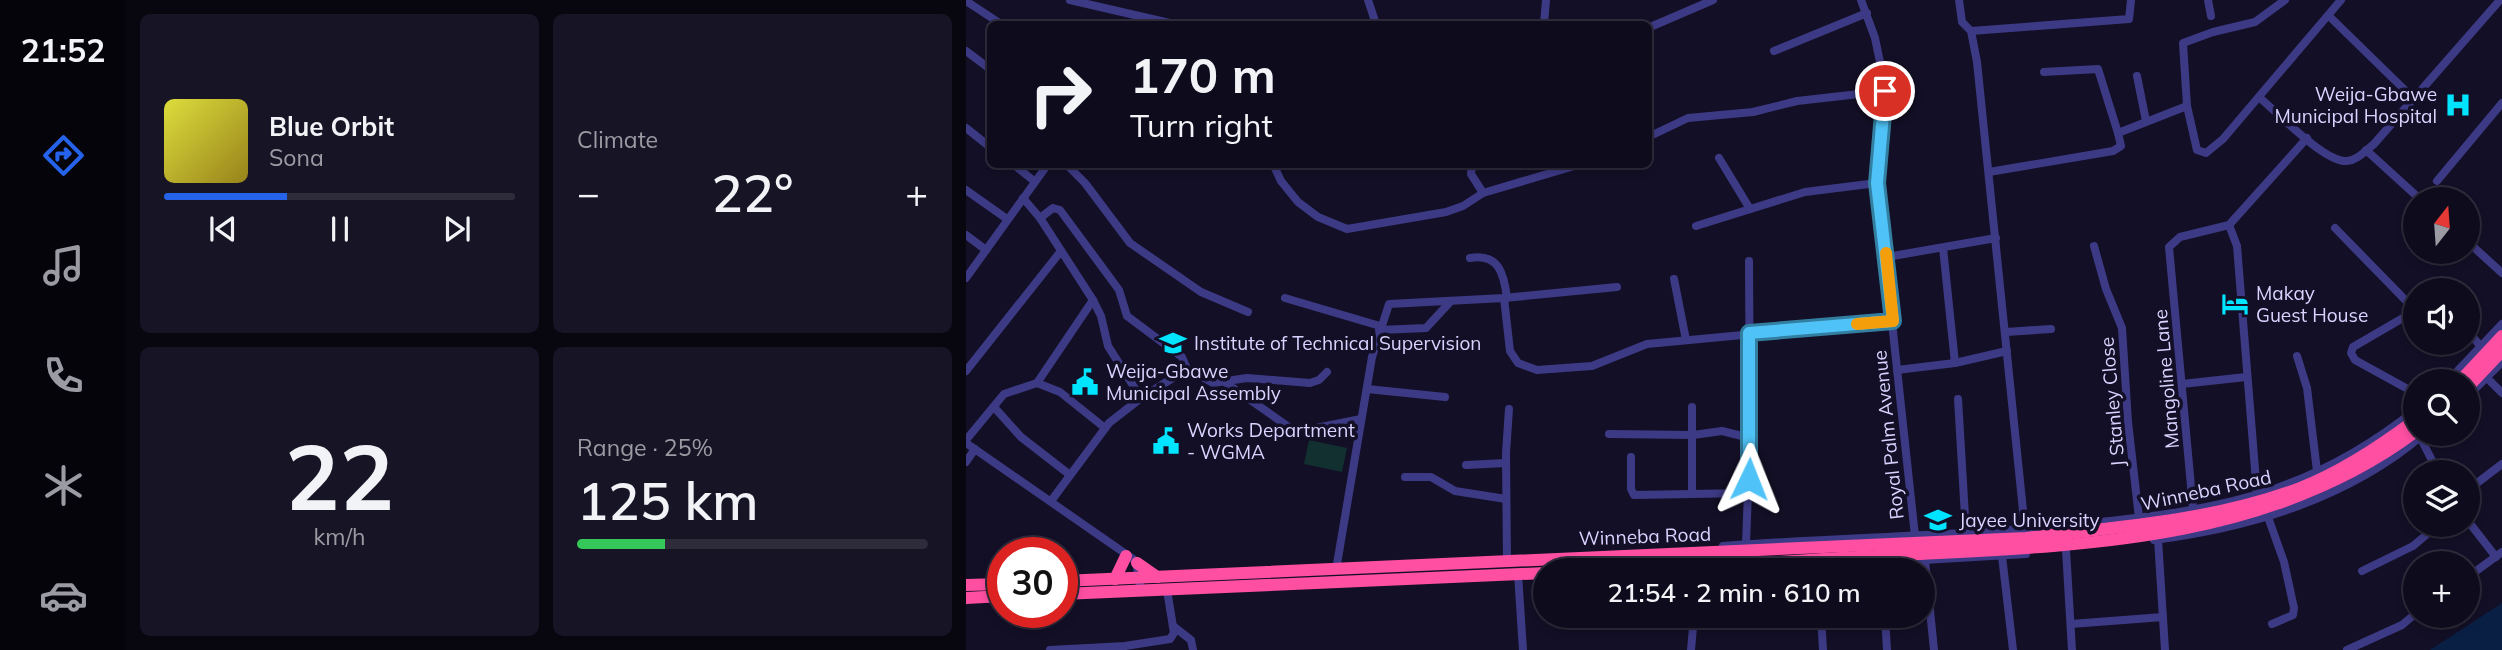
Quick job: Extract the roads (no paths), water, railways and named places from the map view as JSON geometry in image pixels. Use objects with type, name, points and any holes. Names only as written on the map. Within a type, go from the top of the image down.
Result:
[{"type":"highway","points":[[2471,369],[2502,336]]},
{"type":"highway","points":[[2480,374],[2502,351]]},
{"type":"highway","name":"Winneba Road","points":[[1078,592],[1135,585],[1161,578],[2104,534],[2252,503],[2301,487],[2338,471],[2403,428]]},
{"type":"highway","name":"Winneba Road","points":[[1809,558],[2215,524],[2263,510],[2320,488],[2403,444]]},
{"type":"highway","points":[[1115,579],[1129,557],[1147,572],[1161,578]]},
{"type":"highway","points":[[1437,564],[1437,572],[1442,577]]},
{"type":"highway","name":"Winneba Road","points":[[1078,580],[1115,579],[1167,590],[1533,573]]},
{"type":"highway","points":[[966,585],[987,584]]},
{"type":"highway","points":[[966,598],[987,597]]},
{"type":"street","points":[[1070,0],[1096,3],[1163,21]]},
{"type":"street","points":[[1368,0],[1375,21]]},
{"type":"street","points":[[1544,21],[1546,0]]},
{"type":"street","points":[[1652,26],[1713,0]]},
{"type":"street","name":"Royal Palm Avenue","points":[[1861,0],[1879,53],[1885,91],[1877,183],[1915,536]]},
{"type":"street","points":[[1959,0],[1962,22],[1971,31],[1978,62],[2025,530]]},
{"type":"street","points":[[1971,31],[2129,19],[2132,15],[2131,0]]},
{"type":"street","points":[[2208,0],[2211,16]]},
{"type":"street","points":[[2285,0],[2255,22],[2213,32],[2183,43],[2188,106],[2196,150],[2206,153],[2223,139],[2341,0]]},
{"type":"street","points":[[2260,98],[2328,157],[2339,160],[2357,158],[2500,0]]},
{"type":"street","points":[[966,1],[996,21]]},
{"type":"street","points":[[1774,51],[1867,13]]},
{"type":"street","points":[[2329,16],[2413,98]]},
{"type":"street","points":[[966,64],[969,53],[987,67]]},
{"type":"street","points":[[1989,172],[2113,151],[2122,146],[2098,69],[2044,72]]},
{"type":"street","points":[[2137,76],[2146,121]]},
{"type":"street","points":[[1652,135],[1688,118],[1753,112],[1797,101],[1885,91]]},
{"type":"street","points":[[2437,181],[2502,103]]},
{"type":"street","points":[[2118,133],[2188,106]]},
{"type":"street","points":[[966,128],[987,145]]},
{"type":"street","points":[[2257,494],[2237,246],[2229,225],[2308,138]]},
{"type":"street","points":[[2366,150],[2407,187]]},
{"type":"street","points":[[1719,158],[1750,209]]},
{"type":"street","points":[[1018,168],[1034,181]]},
{"type":"street","points":[[966,278],[1045,168]]},
{"type":"street","points":[[1070,168],[1085,183],[1130,243],[1201,292],[1248,312]]},
{"type":"street","points":[[1275,168],[1281,181],[1298,202],[1318,218],[1347,229],[1446,212],[1463,206],[1483,193],[1567,168]]},
{"type":"street","points":[[1472,168],[1471,174],[1483,193]]},
{"type":"street","points":[[1696,226],[1805,192],[1877,183]]},
{"type":"street","points":[[966,190],[1007,219]]},
{"type":"street","points":[[1023,198],[1040,218],[1093,300],[1101,316],[1108,346],[1141,398]]},
{"type":"street","points":[[1040,218],[1053,208],[1060,210],[1119,290],[1127,316],[1182,356],[1187,369],[1207,381],[1226,383],[1247,378],[1310,383],[1319,380],[1327,372]]},
{"type":"street","name":"Mangoline Lane","points":[[2193,508],[2169,247],[2179,237],[2229,225]]},
{"type":"street","points":[[2335,228],[2403,299]]},
{"type":"street","points":[[966,235],[986,250]]},
{"type":"street","points":[[1887,257],[1996,238]]},
{"type":"street","name":"J Stanley Close","points":[[2094,246],[2106,289],[2122,328],[2128,422],[2139,518]]},
{"type":"street","points":[[1943,247],[1955,363]]},
{"type":"street","points":[[966,371],[1061,251]]},
{"type":"street","points":[[2480,253],[2502,273]]},
{"type":"street","points":[[1471,258],[1484,257],[1495,261],[1503,274],[1510,351],[1518,363],[1527,368],[1548,371],[1592,366],[1631,348],[1686,340],[1893,321]]},
{"type":"street","points":[[1746,544],[1750,438],[1749,261]]},
{"type":"street","points":[[1674,279],[1686,340]]},
{"type":"street","points":[[1336,570],[1379,328],[1389,304],[1506,298],[1617,287]]},
{"type":"street","points":[[1285,299],[1379,328],[1426,328],[1451,301]]},
{"type":"street","points":[[1093,300],[1037,383],[1004,394],[966,441],[1129,557],[1135,585]]},
{"type":"street","points":[[2403,318],[2353,347],[2351,353],[2355,360],[2403,386]]},
{"type":"street","points":[[2459,369],[2502,324]]},
{"type":"street","points":[[2006,332],[2051,329]]},
{"type":"street","points":[[1897,370],[1955,363],[2007,351]]},
{"type":"street","points":[[2297,356],[2306,388],[2317,471]]},
{"type":"street","points":[[2480,385],[2502,362]]},
{"type":"street","points":[[1052,501],[1105,428],[1141,398],[1187,369]]},
{"type":"street","points":[[2182,384],[2246,377]]},
{"type":"street","points":[[2487,378],[2502,393]]},
{"type":"street","points":[[1037,383],[1060,393],[1105,428]]},
{"type":"street","points":[[1226,383],[1296,432],[1361,419]]},
{"type":"street","points":[[1367,389],[1445,397]]},
{"type":"street","points":[[1958,400],[1966,533]]},
{"type":"street","points":[[994,407],[1015,432],[1070,475]]},
{"type":"street","points":[[1692,407],[1692,493]]},
{"type":"street","points":[[1507,562],[1506,463],[1509,410]]},
{"type":"street","points":[[1935,560],[2066,550],[2139,518],[2257,494],[2317,471],[2385,434],[2403,420]]},
{"type":"street","points":[[1609,434],[1693,435],[1722,431],[1750,438]]},
{"type":"street","points":[[1656,555],[1680,549],[1746,544],[2025,530],[2158,539],[2212,531],[2268,517],[2345,486],[2390,460],[2406,446]]},
{"type":"street","points":[[966,462],[975,449]]},
{"type":"street","points":[[1632,457],[1632,494],[1748,493]]},
{"type":"street","points":[[1466,465],[1506,463]]},
{"type":"street","points":[[2480,481],[2502,464]]},
{"type":"street","points":[[1405,477],[1431,477],[1455,491],[1506,499]]},
{"type":"street","points":[[2268,517],[2291,587],[2295,612],[2272,624]]},
{"type":"street","points":[[2480,534],[2499,555],[2480,568]]},
{"type":"street","points":[[2362,571],[2413,546],[2424,537]]},
{"type":"street","points":[[2158,539],[2165,650]]},
{"type":"street","points":[[2066,550],[2072,650]]},
{"type":"street","points":[[2002,556],[2013,650]]},
{"type":"street","points":[[1517,574],[1523,650]]},
{"type":"street","points":[[1050,650],[1126,648],[1170,639],[1173,626],[1167,590]]},
{"type":"street","points":[[2071,624],[2163,617]]},
{"type":"street","points":[[2347,650],[2403,623]]},
{"type":"street","points":[[1173,626],[1191,640],[1193,650]]},
{"type":"street","points":[[1691,650],[1693,628]]},
{"type":"street","points":[[1822,628],[1823,650]]},
{"type":"street","points":[[1885,628],[1886,650]]},
{"type":"street","points":[[1932,628],[1934,650]]},
{"type":"water","points":[[2502,603],[2502,650],[2430,650],[2464,628],[2480,628],[2480,617]]},
{"type":"place","name":"Weija-Gbawe Municipal Hospital","points":[[2458,105]]},
{"type":"place","name":"Makay Guest House","points":[[2235,304]]},
{"type":"place","name":"Institute of Technical Supervision","points":[[1173,343]]},
{"type":"place","name":"Weija-Gbawe Municipal Assembly","points":[[1085,382]]},
{"type":"place","name":"Works Department - WGMA","points":[[1166,441]]},
{"type":"place","name":"Jayee University","points":[[1938,520]]}]
